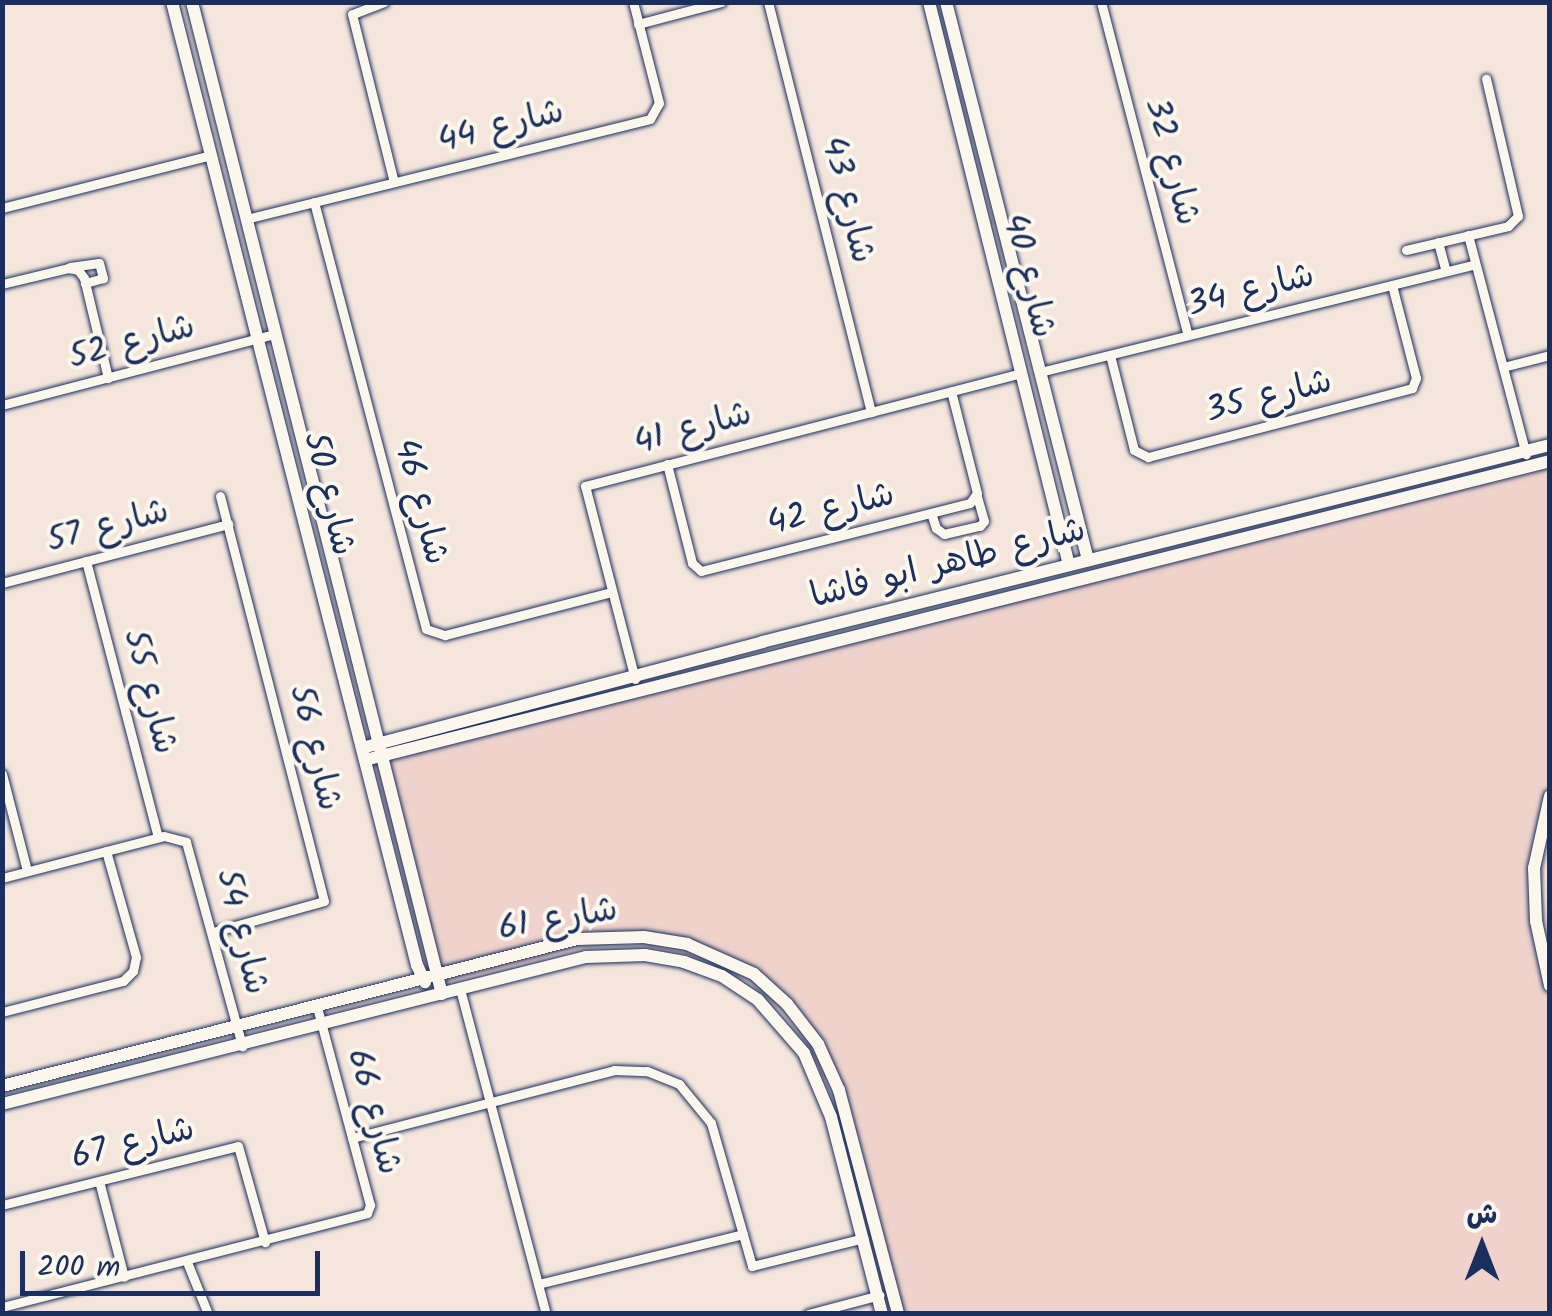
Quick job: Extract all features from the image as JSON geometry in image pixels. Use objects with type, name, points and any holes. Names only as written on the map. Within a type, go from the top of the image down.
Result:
[{"type":"street","name":"شارع 50","points":[[172,2],[364,754],[438,996]]},
{"type":"street","name":"شارع 50","points":[[192,2],[380,750],[430,977]]},
{"type":"street","points":[[384,2],[352,14],[394,182]]},
{"type":"street","name":"شارع 44","points":[[246,219],[650,119],[659,103],[633,2]]},
{"type":"street","points":[[638,24],[720,2]]},
{"type":"street","name":"شارع 43","points":[[768,2],[872,412]]},
{"type":"street","name":"شارع 40","points":[[929,2],[1069,565]]},
{"type":"street","name":"شارع 40","points":[[946,2],[1088,560]]},
{"type":"street","name":"شارع 32","points":[[1101,2],[1188,335]]},
{"type":"street","points":[[1406,250],[1508,226],[1518,216],[1486,78]]},
{"type":"street","points":[[2,208],[211,155]]},
{"type":"street","name":"شارع 46","points":[[314,202],[426,629],[445,635],[611,592]]},
{"type":"street","points":[[1468,235],[1530,466]]},
{"type":"street","points":[[1438,242],[1446,271]]},
{"type":"street","points":[[2,284],[98,263],[102,278],[85,283]]},
{"type":"street","name":"شارع 34","points":[[1040,372],[1476,264]]},
{"type":"street","points":[[68,268],[78,270],[85,283],[108,378]]},
{"type":"street","name":"شارع 35","points":[[1110,355],[1134,450],[1148,456],[1412,388],[1416,378],[1392,285]]},
{"type":"street","name":"شارع 52","points":[[2,405],[275,334]]},
{"type":"street","points":[[1503,367],[1550,355]]},
{"type":"street","name":"شارع 41","points":[[638,692],[584,487],[1022,373]]},
{"type":"street","points":[[932,513],[936,528],[944,534],[980,526],[984,520],[950,392]]},
{"type":"street","name":"شارع طاهر ابو فاشا","points":[[380,750],[634,676],[1550,445]]},
{"type":"street","name":"شارع طاهر ابو فاشا","points":[[364,754],[638,692],[1550,461]]},
{"type":"street","name":"شارع 42","points":[[667,464],[692,564],[698,570],[973,502],[977,493]]},
{"type":"street","name":"شارع 56","points":[[213,932],[324,900],[220,496]]},
{"type":"street","name":"شارع 57","points":[[2,583],[228,524]]},
{"type":"street","name":"شارع 55","points":[[86,561],[158,837]]},
{"type":"street","points":[[2,774],[27,871]]},
{"type":"street","points":[[1550,796],[1534,868],[1536,921],[1550,986]]},
{"type":"street","points":[[2,878],[158,837]]},
{"type":"street","name":"شارع 54","points":[[158,837],[179,837],[191,848],[242,1046]]},
{"type":"street","points":[[2,1012],[124,981],[134,971],[136,957],[106,851]]},
{"type":"street","name":"شارع 61","points":[[2,1086],[599,936],[644,936],[708,951],[754,974],[787,1004],[824,1055],[846,1112],[898,1314]]},
{"type":"street","name":"شارع 61","points":[[2,1104],[605,955],[645,955],[704,968],[739,986],[775,1016],[804,1053],[832,1116],[882,1314]]},
{"type":"street","points":[[460,990],[546,1314]]},
{"type":"street","name":"شارع 66","points":[[2,1307],[368,1213],[370,1205],[317,1008]]},
{"type":"street","points":[[352,1138],[614,1070],[664,1076],[692,1095],[710,1122],[750,1263],[756,1267],[864,1238]]},
{"type":"street","points":[[832,1116],[846,1112]]},
{"type":"street","name":"شارع 67","points":[[2,1205],[238,1146],[265,1242]]},
{"type":"street","points":[[99,1181],[124,1277]]},
{"type":"street","points":[[538,1284],[742,1234]]},
{"type":"street","points":[[187,1262],[208,1314]]},
{"type":"street","points":[[808,1314],[893,1292]]},
{"type":"street","points":[[37,1299],[40,1314]]},
{"type":"shaded area","points":[[1549,453],[1550,828],[1542,889],[1550,940],[1549,1313],[891,1313],[830,1085],[793,1023],[757,987],[696,957],[633,943],[590,947],[431,986],[372,753]]}]
